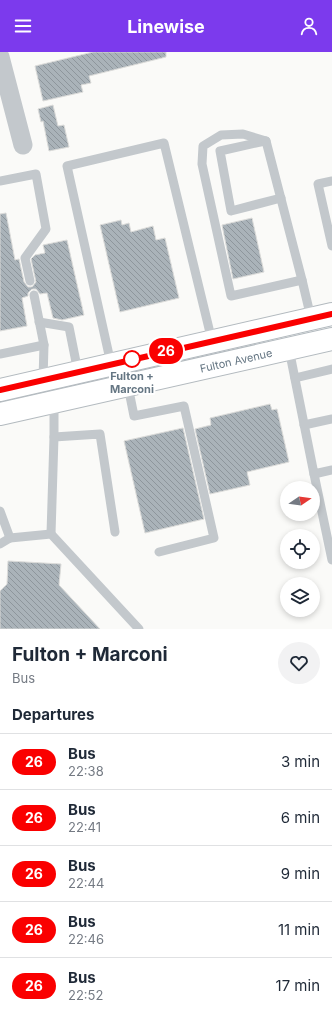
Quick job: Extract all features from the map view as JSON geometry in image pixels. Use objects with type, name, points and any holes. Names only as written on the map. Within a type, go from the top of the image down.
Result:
[{"type":"main road","points":[[0,390],[332,314]]},
{"type":"main road","name":"Fulton Avenue","points":[[0,414],[332,339]]},
{"type":"street","points":[[0,57],[6,103],[23,145]]},
{"type":"lane","points":[[266,141],[243,134],[221,135],[203,146],[202,164],[231,296],[302,280]]},
{"type":"lane","points":[[266,141],[220,151],[232,211],[281,198]]},
{"type":"lane","points":[[266,141],[311,318]]},
{"type":"lane","points":[[111,364],[67,166],[164,144],[212,341]]},
{"type":"lane","points":[[0,181],[36,174],[46,229],[25,258],[30,281]]},
{"type":"lane","points":[[332,181],[318,184],[332,246]]},
{"type":"lane","points":[[34,295],[44,345],[43,380]]},
{"type":"lane","points":[[39,322],[69,327],[78,372]]},
{"type":"lane","points":[[0,354],[44,345]]},
{"type":"lane","points":[[289,349],[332,560]]},
{"type":"lane","points":[[295,378],[332,369]]},
{"type":"lane","points":[[128,386],[134,416],[184,406],[214,538],[159,552]]},
{"type":"lane","points":[[54,402],[52,534],[139,629]]},
{"type":"lane","points":[[304,425],[332,419]]},
{"type":"lane","points":[[54,437],[100,434],[115,532]]},
{"type":"lane","points":[[314,474],[332,470]]},
{"type":"lane","points":[[0,511],[10,538]]},
{"type":"lane","points":[[0,544],[10,538],[52,534]]},
{"type":"building","points":[[93,52],[166,52],[166,57],[89,76],[91,83],[81,85],[83,92],[43,101],[35,66]]},
{"type":"building","points":[[53,105],[58,126],[64,125],[69,147],[49,151],[43,121],[41,122],[38,109]]},
{"type":"building","points":[[6,213],[15,260],[19,259],[24,282],[28,287],[32,287],[36,282],[31,259],[35,255],[45,253],[43,245],[67,240],[84,315],[62,320],[53,318],[47,293],[40,294],[36,289],[32,289],[28,293],[28,296],[22,298],[27,326],[0,331],[0,214]]},
{"type":"building","points":[[252,218],[264,272],[233,279],[222,225]]},
{"type":"building","points":[[121,220],[122,225],[129,223],[131,232],[153,226],[156,240],[165,238],[179,298],[120,312],[100,225]]},
{"type":"building","points":[[270,404],[272,410],[277,409],[289,462],[247,472],[250,485],[210,494],[195,429],[211,425],[210,418]]},
{"type":"building","points":[[183,428],[204,519],[145,533],[124,441]]},
{"type":"building","points":[[8,561],[61,564],[59,585],[100,629],[0,629],[0,591],[7,584]]},
{"type":"bus line","name":"26","points":[[0,390],[332,314]]},
{"type":"place","name":"Fulton + Marconi","points":[[132,359]]}]
